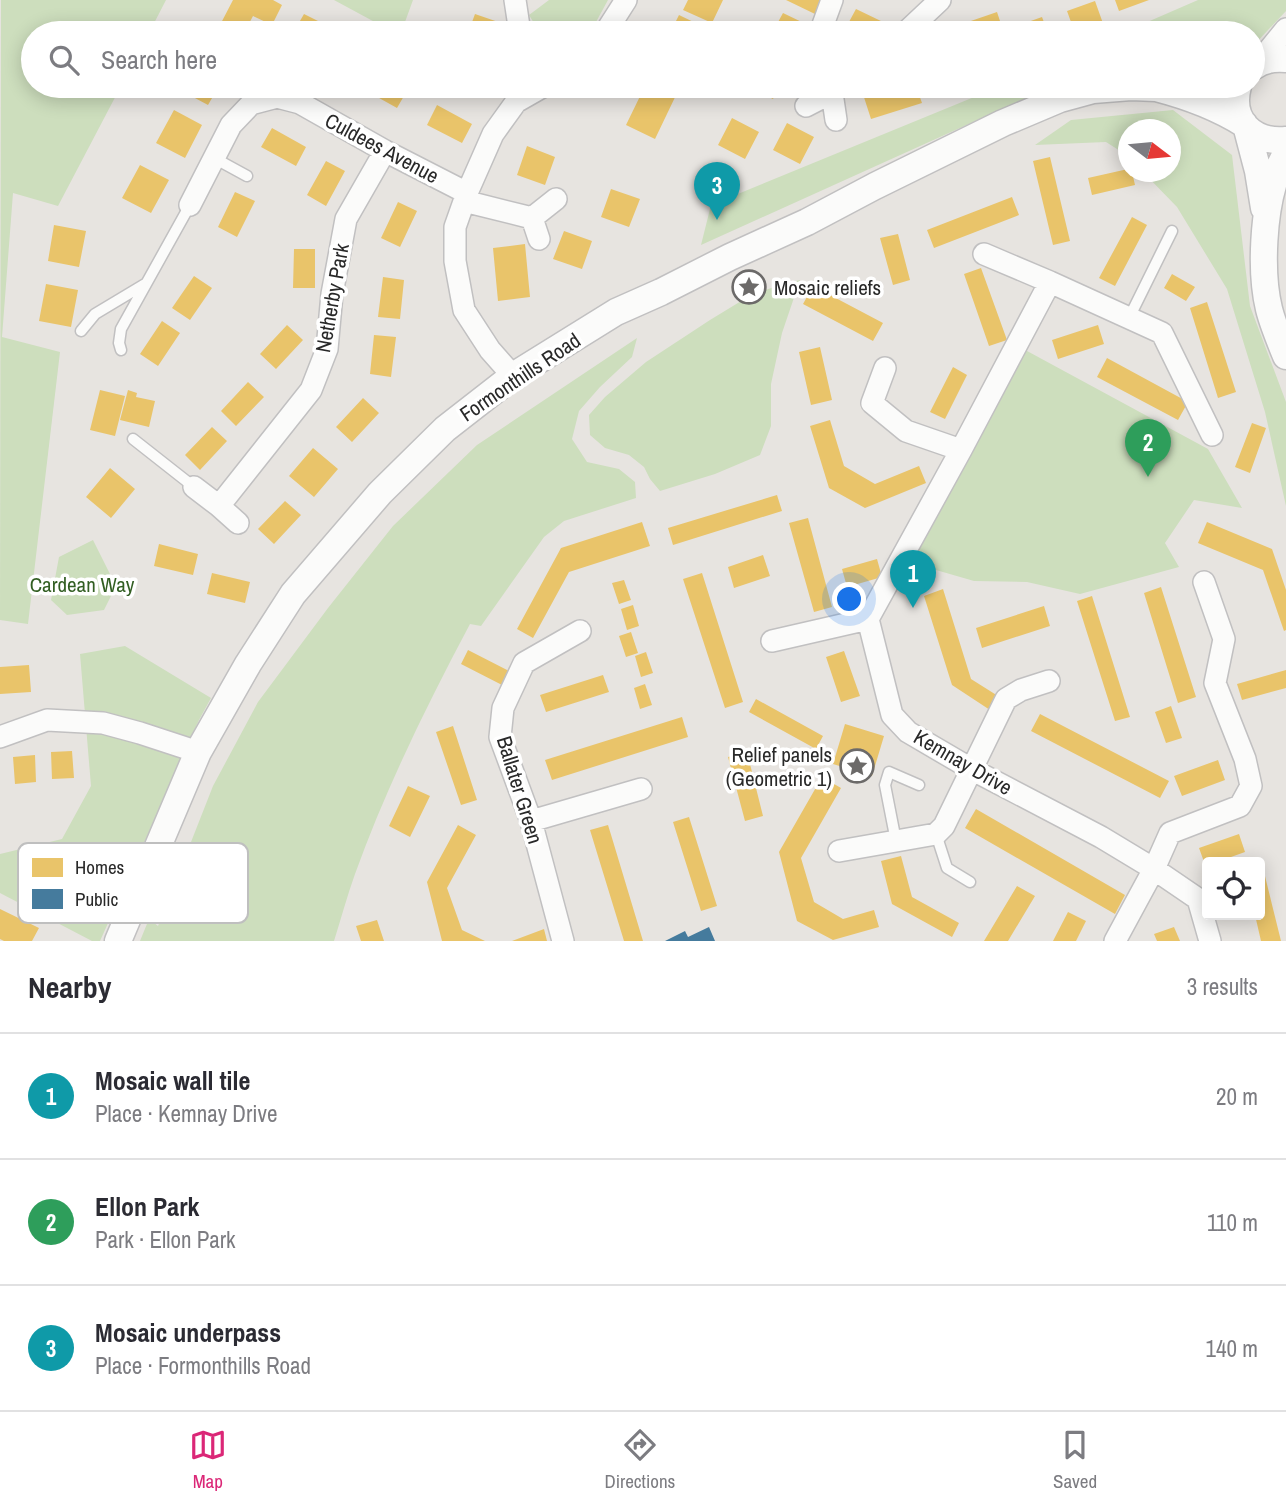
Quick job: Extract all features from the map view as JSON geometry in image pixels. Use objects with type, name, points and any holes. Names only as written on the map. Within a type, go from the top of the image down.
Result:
[{"type":"street","points":[[514,0],[518,21]]},
{"type":"street","points":[[613,21],[626,0]]},
{"type":"street","points":[[824,21],[832,0]]},
{"type":"street","points":[[918,21],[940,0]]},
{"type":"street","points":[[1265,54],[1286,29]]},
{"type":"street","points":[[1265,61],[1271,58],[1286,59]]},
{"type":"street","name":"Culdees Avenue","points":[[190,205],[231,125],[251,104],[273,98]]},
{"type":"street","name":"Culdees Avenue","points":[[281,98],[300,103],[465,197],[532,218]]},
{"type":"street","points":[[513,376],[490,351],[464,310],[455,261],[455,227],[493,134],[516,102],[523,98]]},
{"type":"street","points":[[806,106],[819,98]]},
{"type":"street","points":[[835,98],[836,120]]},
{"type":"street","name":"Formonthills Road","points":[[159,843],[198,752],[248,664],[293,594],[380,493],[445,429],[513,376],[616,312],[807,222],[1003,123],[1064,98]]},
{"type":"street","name":"Formonthills Road","points":[[1188,98],[1214,107],[1246,126],[1260,138],[1273,142],[1286,141]]},
{"type":"street","points":[[1236,98],[1236,108],[1246,126],[1258,172],[1266,220],[1266,289],[1269,311],[1286,356]]},
{"type":"street","name":"Netherby Park","points":[[219,506],[311,390],[327,349],[332,294],[346,219],[385,152]]},
{"type":"street","points":[[1266,220],[1276,174],[1286,153]]},
{"type":"street","points":[[539,239],[532,218],[555,199]]},
{"type":"street","points":[[984,254],[1161,333],[1212,435]]},
{"type":"street","points":[[772,641],[868,619],[1050,282]]},
{"type":"street","points":[[886,368],[872,403],[906,431],[961,450]]},
{"type":"street","points":[[194,487],[237,523]]},
{"type":"street","points":[[1115,941],[1170,833],[1240,806],[1251,786],[1245,758],[1215,683],[1224,639],[1204,582]]},
{"type":"street","name":"Kemnay Drive","points":[[868,619],[892,715],[908,732],[973,770],[1101,837],[1198,899],[1210,941]]},
{"type":"street","name":"Ballater Green","points":[[563,941],[531,821],[500,737],[503,708],[524,663],[580,631]]},
{"type":"street","points":[[839,851],[936,834],[944,826],[1006,699],[1049,681]]},
{"type":"street","points":[[0,737],[47,720],[103,723],[198,752]]},
{"type":"street","points":[[531,821],[641,789]]},
{"type":"street","name":"Formonthills Road","points":[[118,941],[126,923]]},
{"type":"lane","points":[[214,158],[247,176]]},
{"type":"lane","points":[[121,350],[118,343],[121,329],[190,205]]},
{"type":"lane","points":[[1129,318],[1172,230]]},
{"type":"lane","points":[[81,331],[95,314],[148,282]]},
{"type":"lane","points":[[133,439],[194,487]]},
{"type":"lane","points":[[896,841],[885,785],[888,772],[919,785]]},
{"type":"lane","points":[[936,834],[947,868],[970,882]]},
{"type":"green space","points":[[1,0],[166,0],[155,21],[21,21],[21,98],[115,98],[58,206],[13,193],[2,337],[60,352],[28,624],[0,620]]},
{"type":"green space","points":[[334,0],[413,0],[405,21],[373,21]]},
{"type":"green space","points":[[549,0],[608,0],[597,21],[533,21],[529,15]]},
{"type":"green space","points":[[1198,0],[1286,0],[1286,11],[1265,33],[1265,21],[1150,21]]},
{"type":"green space","points":[[972,98],[1026,98],[701,245],[711,205]]},
{"type":"green space","points":[[1173,110],[1232,155],[1250,306],[1286,402],[1286,506],[1265,412],[1227,289],[1177,207],[1153,182],[1181,182],[1181,119],[1118,119],[1118,150],[1106,142],[1035,145],[1071,120]]},
{"type":"green space","points":[[800,280],[782,333],[771,384],[771,426],[760,455],[715,474],[660,491],[644,467],[629,455],[605,448],[590,435],[589,415],[605,397],[646,362],[751,295]]},
{"type":"green space","points":[[637,338],[632,357],[579,411],[572,439],[587,462],[619,469],[635,482],[636,498],[564,521],[544,537],[481,626],[470,624],[423,716],[380,810],[355,874],[334,941],[140,941],[147,923],[158,926],[159,923],[248,923],[248,843],[191,843],[213,786],[258,702],[328,608],[393,526],[477,445]]},
{"type":"green space","points":[[1016,345],[1208,449],[1242,508],[1194,500],[1165,543],[1179,567],[1080,594],[1027,582],[974,581],[936,570],[907,549]]},
{"type":"green space","name":"Cardean Way","points":[[93,540],[116,586],[104,610],[67,615],[51,600],[59,557]]},
{"type":"green space","points":[[125,646],[211,698],[144,843],[45,843],[62,839],[91,786],[80,654]]},
{"type":"green space","points":[[18,850],[18,902],[0,893],[0,854]]},
{"type":"green space","points":[[58,923],[108,923],[100,941],[92,941]]},
{"type":"building: Homes","points":[[233,0],[273,0],[282,5],[274,21],[264,21],[253,16],[250,21],[222,21]]},
{"type":"building: Homes","points":[[688,0],[723,0],[713,21],[683,10]]},
{"type":"building: Homes","points":[[786,0],[822,0],[815,14]]},
{"type":"building: Homes","points":[[1115,0],[1149,0],[1119,11]]},
{"type":"building: Homes","points":[[1095,1],[1102,21],[1071,21],[1067,11]]},
{"type":"building: Homes","points":[[856,9],[881,21],[850,21]]},
{"type":"building: Homes","points":[[997,12],[1000,21],[971,21]]},
{"type":"building: Homes","points":[[783,13],[800,21],[779,21]]},
{"type":"building: Homes","points":[[304,14],[318,21],[300,21]]},
{"type":"building: Homes","points":[[475,14],[495,21],[472,21]]},
{"type":"building: Homes","points":[[679,15],[691,21],[676,21]]},
{"type":"building: Homes","points":[[195,98],[212,98],[208,105]]},
{"type":"building: Homes","points":[[379,98],[403,98],[397,108]]},
{"type":"building: Homes","points":[[639,98],[675,98],[655,139],[626,125]]},
{"type":"building: Homes","points":[[864,98],[920,98],[922,103],[871,119]]},
{"type":"building: Homes","points":[[437,105],[472,124],[462,143],[427,125]]},
{"type":"building: Homes","points":[[174,110],[202,125],[185,158],[156,143]]},
{"type":"building: Homes","points":[[732,118],[759,132],[745,159],[718,145]]},
{"type":"building: Homes","points":[[787,123],[814,137],[800,164],[773,150]]},
{"type":"building: Homes","points":[[272,128],[306,147],[296,166],[261,147]]},
{"type":"building: Homes","points":[[527,146],[555,157],[545,185],[517,175]]},
{"type":"building: Homes","points":[[1050,157],[1070,241],[1053,245],[1033,161]]},
{"type":"building: Homes","points":[[326,161],[345,171],[326,206],[307,195]]},
{"type":"building: Homes","points":[[140,165],[169,180],[151,213],[122,198]]},
{"type":"building: Homes","points":[[1118,171],[1118,182],[1134,182],[1135,185],[1092,195],[1088,178]]},
{"type":"building: Homes","points":[[611,189],[640,199],[629,227],[601,217]]},
{"type":"building: Homes","points":[[235,192],[255,201],[237,237],[218,227]]},
{"type":"building: Homes","points":[[1012,197],[1019,215],[934,248],[927,230]]},
{"type":"building: Homes","points":[[398,202],[417,211],[400,247],[381,238]]},
{"type":"building: Homes","points":[[1132,217],[1147,225],[1115,286],[1099,278]]},
{"type":"building: Homes","points":[[54,225],[86,231],[79,267],[48,261]]},
{"type":"building: Homes","points":[[564,231],[592,241],[582,269],[553,259]]},
{"type":"building: Homes","points":[[898,234],[910,280],[893,285],[880,238]]},
{"type":"building: Homes","points":[[525,244],[530,297],[498,301],[493,248]]},
{"type":"building: Homes","points":[[294,249],[315,249],[315,288],[293,288]]},
{"type":"building: Homes","points":[[981,268],[1007,340],[989,346],[964,274]]},
{"type":"building: Homes","points":[[1172,274],[1195,287],[1186,301],[1164,288]]},
{"type":"building: Homes","points":[[194,276],[212,288],[190,320],[172,308]]},
{"type":"building: Homes","points":[[383,277],[404,280],[400,319],[378,317]]},
{"type":"building: Homes","points":[[46,284],[78,290],[71,327],[39,321]]},
{"type":"building: Homes","points":[[813,286],[883,323],[873,341],[803,304]]},
{"type":"building: Homes","points":[[1207,302],[1236,392],[1218,398],[1190,308]]},
{"type":"building: Homes","points":[[162,321],[180,333],[158,366],[140,354]]},
{"type":"building: Homes","points":[[287,325],[303,340],[276,369],[260,354]]},
{"type":"building: Homes","points":[[1098,325],[1104,344],[1058,359],[1052,340]]},
{"type":"building: Homes","points":[[374,335],[396,337],[391,377],[370,374]]},
{"type":"building: Homes","points":[[820,347],[832,400],[811,405],[799,352]]},
{"type":"building: Homes","points":[[1107,358],[1188,402],[1178,420],[1097,377]]},
{"type":"building: Homes","points":[[953,367],[967,375],[945,419],[930,412]]},
{"type":"building: Homes","points":[[248,382],[264,397],[236,426],[221,411]]},
{"type":"building: Homes","points":[[100,390],[125,396],[115,436],[90,430]]},
{"type":"building: Homes","points":[[128,390],[137,393],[136,397],[155,401],[149,427],[120,420]]},
{"type":"building: Homes","points":[[363,398],[379,413],[352,442],[336,427]]},
{"type":"building: Homes","points":[[830,420],[844,466],[875,484],[919,466],[926,483],[865,508],[829,488],[810,426]]},
{"type":"building: Homes","points":[[1252,423],[1266,428],[1250,473],[1235,467]]},
{"type":"building: Homes","points":[[212,427],[227,441],[200,470],[185,455]]},
{"type":"building: Homes","points":[[313,448],[338,469],[314,497],[289,476]]},
{"type":"building: Homes","points":[[110,468],[135,489],[111,518],[86,497]]},
{"type":"building: Homes","points":[[777,495],[782,511],[673,545],[668,528]]},
{"type":"building: Homes","points":[[285,501],[301,515],[274,544],[258,529]]},
{"type":"building: Homes","points":[[808,518],[832,607],[814,612],[789,523]]},
{"type":"building: Homes","points":[[642,522],[650,546],[569,572],[533,638],[517,629],[561,548]]},
{"type":"building: Homes","points":[[1207,522],[1272,549],[1286,590],[1286,630],[1284,631],[1263,570],[1198,543]]},
{"type":"building: Homes","points":[[159,544],[198,554],[193,575],[154,566]]},
{"type":"building: Homes","points":[[763,555],[770,576],[734,588],[728,567]]},
{"type":"building: Homes","points":[[877,559],[882,577],[847,587],[842,569]]},
{"type":"building: Homes","points":[[212,573],[250,582],[245,603],[207,594]]},
{"type":"building: Homes","points":[[702,573],[743,702],[725,708],[683,579]]},
{"type":"building: Homes","points":[[624,580],[631,600],[619,604],[612,583]]},
{"type":"building: Homes","points":[[1161,587],[1196,697],[1178,703],[1144,593]]},
{"type":"building: Homes","points":[[943,589],[971,679],[998,696],[990,710],[952,685],[924,596]]},
{"type":"building: Homes","points":[[1092,596],[1130,717],[1115,721],[1077,601]]},
{"type":"building: Homes","points":[[633,605],[639,626],[627,630],[621,609]]},
{"type":"building: Homes","points":[[1044,606],[1050,626],[982,648],[976,628]]},
{"type":"building: Homes","points":[[631,632],[638,653],[626,657],[619,636]]},
{"type":"building: Homes","points":[[468,650],[511,672],[504,686],[461,664]]},
{"type":"building: Homes","points":[[844,651],[860,696],[841,702],[826,657]]},
{"type":"building: Homes","points":[[646,652],[653,673],[641,677],[635,656]]},
{"type":"building: Homes","points":[[29,665],[31,692],[0,694],[0,667]]},
{"type":"building: Homes","points":[[1286,670],[1286,688],[1242,700],[1237,684]]},
{"type":"building: Homes","points":[[603,675],[609,692],[546,712],[540,695]]},
{"type":"building: Homes","points":[[645,684],[652,705],[640,709],[634,688]]},
{"type":"building: Homes","points":[[756,699],[823,736],[816,749],[749,712]]},
{"type":"building: Homes","points":[[1171,706],[1182,738],[1166,743],[1155,712]]},
{"type":"building: Homes","points":[[1040,714],[1169,781],[1160,798],[1031,731]]},
{"type":"building: Homes","points":[[682,717],[688,737],[552,780],[545,760]]},
{"type":"building: Homes","points":[[845,724],[884,736],[872,776],[833,764]]},
{"type":"building: Homes","points":[[453,726],[477,800],[461,805],[436,732]]},
{"type":"building: Homes","points":[[72,751],[74,778],[52,779],[51,752]]},
{"type":"building: Homes","points":[[747,752],[763,816],[745,821],[728,757]]},
{"type":"building: Homes","points":[[35,755],[36,782],[15,784],[13,757]]},
{"type":"building: Homes","points":[[1218,760],[1225,780],[1182,796],[1174,776]]},
{"type":"building: Homes","points":[[822,777],[841,788],[801,858],[814,902],[843,919],[874,910],[879,927],[833,940],[797,921],[779,852]]},
{"type":"building: Homes","points":[[408,786],[430,796],[410,837],[389,826]]},
{"type":"building: Homes","points":[[976,809],[1125,895],[1115,914],[965,828]]},
{"type":"building: Homes","points":[[689,817],[717,906],[701,911],[673,822]]},
{"type":"building: Homes","points":[[458,825],[476,835],[447,888],[462,930],[485,941],[442,941],[427,882]]},
{"type":"building: Homes","points":[[608,825],[643,941],[624,941],[590,830]]},
{"type":"building: Homes","points":[[1239,834],[1245,852],[1231,857],[1202,857],[1199,848]]},
{"type":"building: Homes","points":[[901,856],[912,897],[959,923],[952,937],[892,904],[881,861]]},
{"type":"building: Homes","points":[[1265,876],[1281,941],[1261,941],[1256,920],[1265,920]]},
{"type":"building: Homes","points":[[1017,886],[1035,896],[1008,941],[984,941]]},
{"type":"building: Homes","points":[[0,909],[18,918],[18,923],[29,923],[39,928],[32,941],[0,939]]},
{"type":"building: Homes","points":[[1068,912],[1086,921],[1076,941],[1053,941]]},
{"type":"building: Homes","points":[[377,920],[384,941],[361,941],[356,926]]},
{"type":"building: Homes","points":[[1174,927],[1180,941],[1157,941],[1154,934]]},
{"type":"building: Homes","points":[[544,929],[547,941],[512,941]]},
{"type":"building: Public","points":[[709,927],[715,941],[665,941],[685,931],[688,937]]},
{"type":"place","name":"Mosaic underpass","points":[[717,220]]},
{"type":"place","name":"Mosaic reliefs","points":[[749,287]]},
{"type":"place","name":"Ellon Park","points":[[1148,477]]},
{"type":"place","name":"Mosaic wall tile","points":[[913,608]]},
{"type":"place","name":"Relief panels (Geometric 1)","points":[[857,766]]}]
